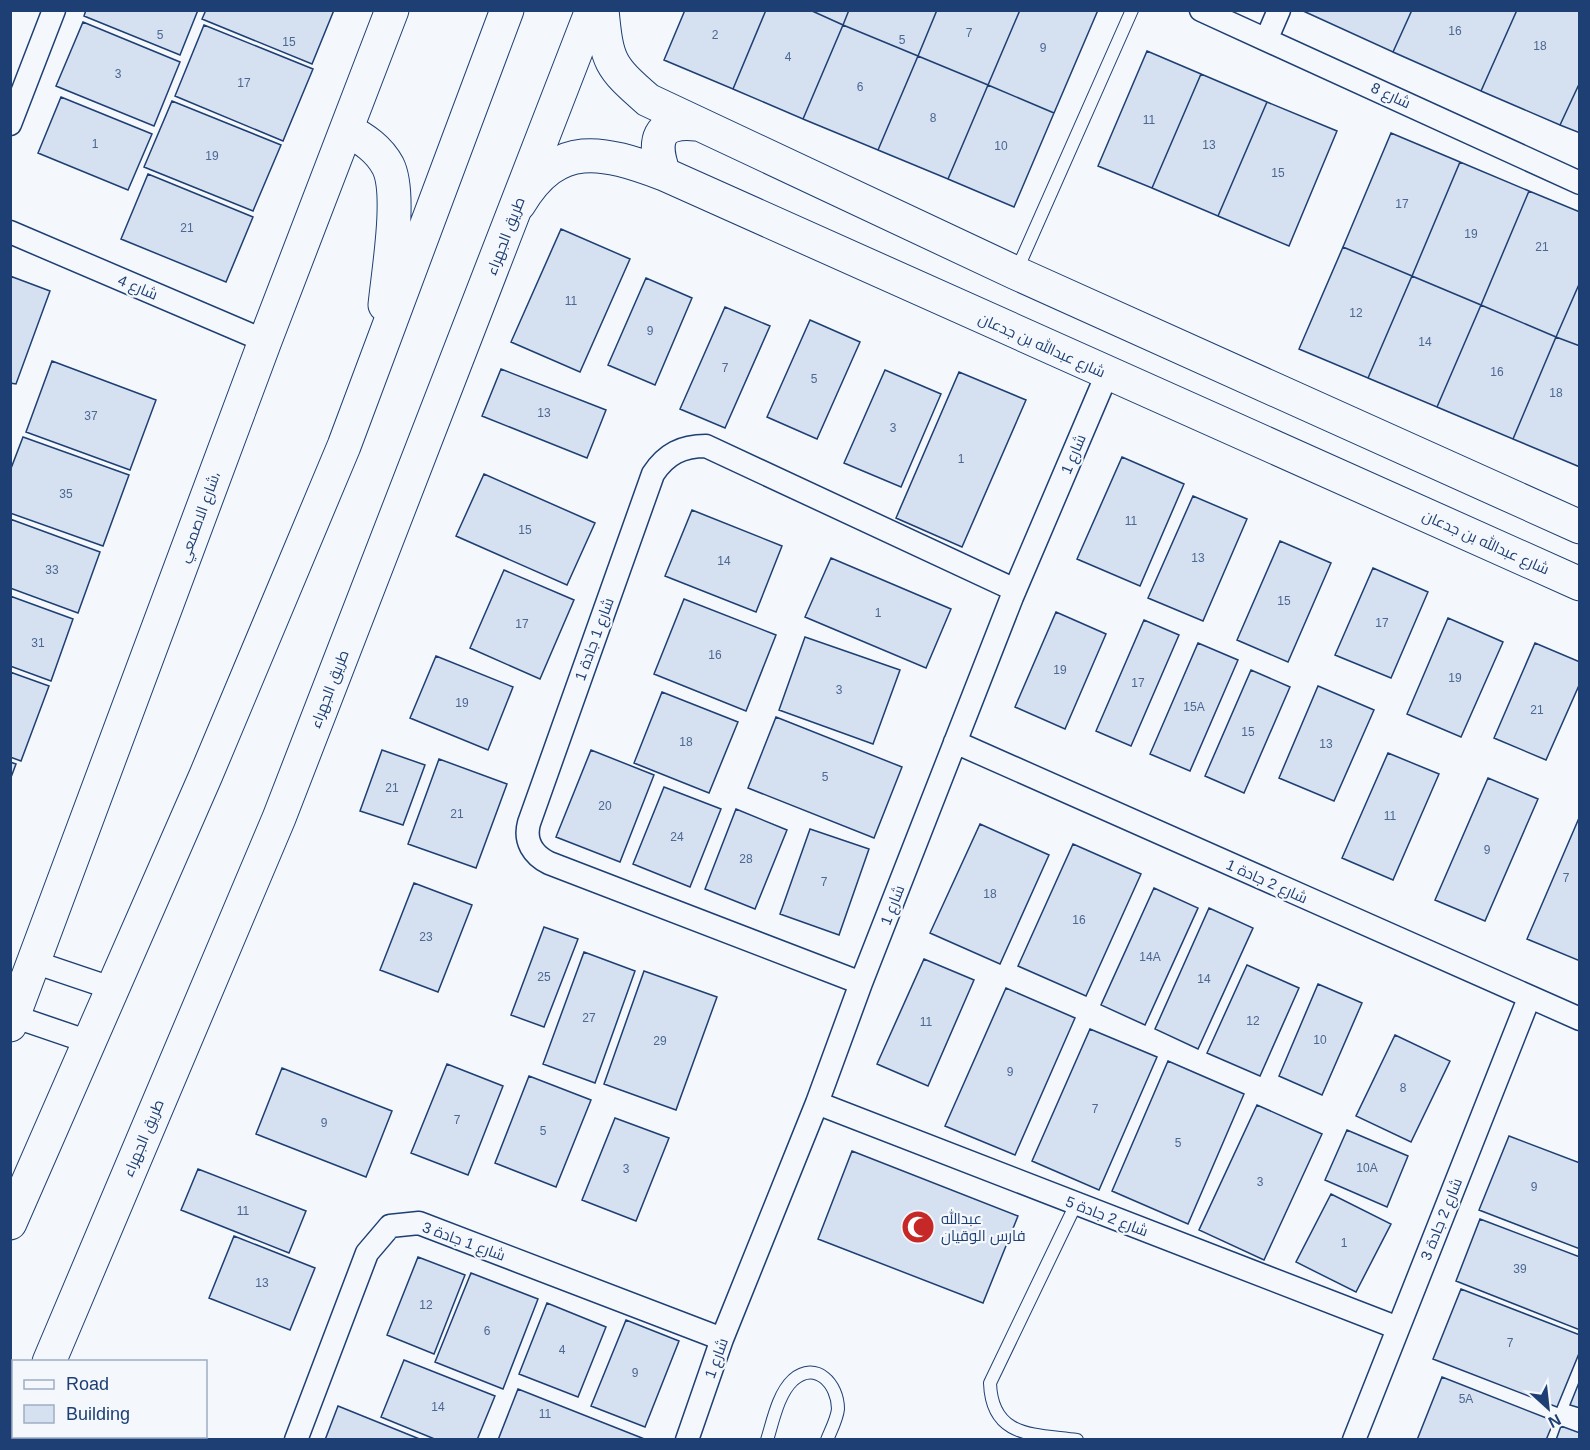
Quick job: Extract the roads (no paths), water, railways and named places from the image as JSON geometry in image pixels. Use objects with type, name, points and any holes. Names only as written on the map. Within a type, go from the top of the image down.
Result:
[{"type":"main road","name":"شارع الاصمعي،","points":[[12,1018],[265,341],[392,10]]},
{"type":"main road","points":[[10,1223],[211,764],[344,446],[507,10]]},
{"type":"main road","name":"طريق الجهراء","points":[[50,1360],[279,818],[592,10]]},
{"type":"main road","points":[[602,10],[606,52],[621,76],[648,100],[1016,273],[1429,461],[1580,527]]},
{"type":"main road","points":[[664,174],[657,155],[662,133],[668,126],[679,122],[696,124]]},
{"type":"main road","points":[[347,130],[367,141],[390,169],[394,203],[380,349]]},
{"type":"main road","name":"شارع عبدالله بن جدعان","points":[[516,208],[531,183],[556,164],[578,154],[627,160],[664,174],[1580,584]]},
{"type":"main road","points":[[1348,481],[1366,476],[1379,463],[1380,452],[1372,435]]},
{"type":"main road","points":[[1401,504],[1392,487],[1398,470],[1429,461]]},
{"type":"street","points":[[10,124],[54,10]]},
{"type":"street","name":"شارع 8","points":[[1201,10],[1267,38],[1580,183]]},
{"type":"street","points":[[1267,38],[1279,10]]},
{"type":"street","name":"شارع 4","points":[[10,232],[265,341]]},
{"type":"street","name":"شارع 1","points":[[687,1440],[722,1339],[818,1103],[861,983],[955,742],[1015,590],[1107,374]]},
{"type":"street","name":"شارع 1 جادة 1","points":[[861,983],[549,864],[535,854],[530,846],[528,823],[653,474],[664,459],[680,449],[706,446],[1015,590]]},
{"type":"street","name":"شارع 2 جادة 1","points":[[955,742],[1580,1019]]},
{"type":"street","points":[[34,962],[111,988]]},
{"type":"street","name":"شارع 2 جادة 3","points":[[1354,1440],[1529,998]]},
{"type":"street","points":[[12,1018],[89,1042]]},
{"type":"street","name":"شارع 2 جادة 5","points":[[818,1103],[1398,1328]]},
{"type":"street","name":"شارع 1 جادة 3","points":[[296,1440],[367,1253],[390,1227],[419,1223],[722,1339]]},
{"type":"lane","points":[[1016,273],[1132,10]]},
{"type":"lane","points":[[1076,1204],[990,1383],[991,1404],[999,1419],[1017,1430],[1077,1440]]},
{"type":"lane","points":[[767,1440],[785,1390],[803,1374],[813,1373],[826,1378],[834,1386],[838,1400],[838,1412],[827,1440]]},
{"type":"place","name":"عبدالله فارس الوقيان","points":[[918,1227]]}]
